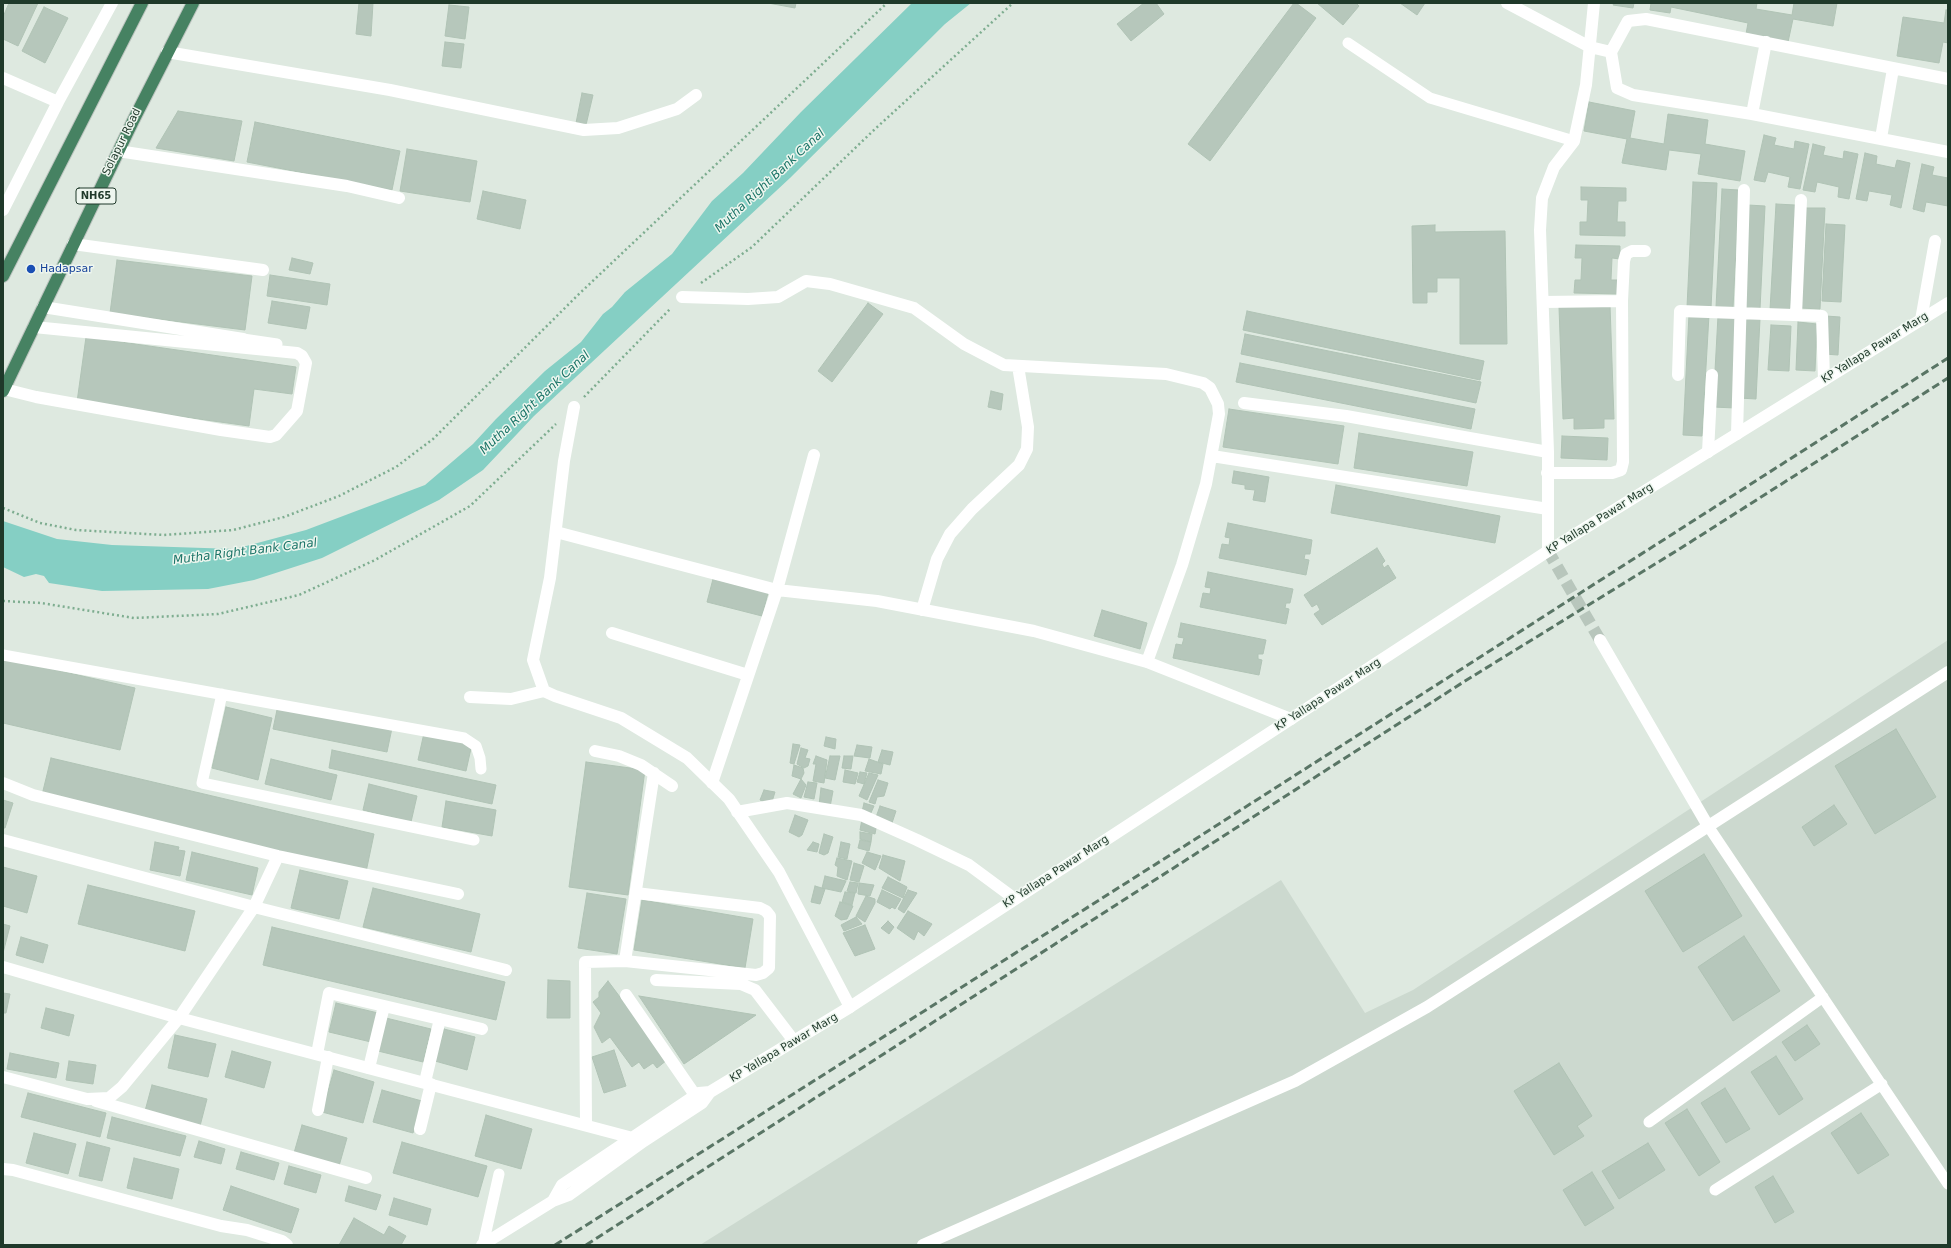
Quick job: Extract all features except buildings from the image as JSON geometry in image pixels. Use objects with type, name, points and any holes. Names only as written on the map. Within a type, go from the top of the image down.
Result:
[{"type":"highway","points":[[3,276],[142,3]]},
{"type":"highway","name":"Solapur Road","points":[[3,390],[118,151],[193,3]]},
{"type":"street","points":[[4,204],[112,3]]},
{"type":"street","points":[[1507,3],[1590,47],[1611,52]]},
{"type":"street","points":[[1548,551],[1548,452],[1540,230],[1542,198],[1554,167],[1574,141],[1586,85],[1594,3]]},
{"type":"street","points":[[1948,79],[1646,19],[1628,21],[1611,52],[1617,88],[1633,95],[1752,114],[1948,152]]},
{"type":"street","points":[[1752,114],[1766,42]]},
{"type":"street","points":[[168,52],[390,90],[584,130],[618,128],[677,109],[696,95]]},
{"type":"street","points":[[1881,138],[1893,69]]},
{"type":"street","points":[[3,78],[58,102]]},
{"type":"street","points":[[118,151],[347,186],[398,198]]},
{"type":"street","points":[[1737,434],[1744,190]]},
{"type":"street","points":[[1796,315],[1801,200]]},
{"type":"street","points":[[1921,320],[1934,241]]},
{"type":"street","points":[[73,244],[263,270]]},
{"type":"street","points":[[1547,473],[1612,473],[1620,470],[1623,462],[1622,302],[1626,254],[1632,251],[1645,251]]},
{"type":"street","points":[[682,297],[748,299],[778,297],[806,281],[830,284],[914,308],[964,344],[1004,365],[1166,374],[1203,384],[1214,394],[1218,404],[1219,414],[1212,456],[1206,484],[1182,565],[1147,662]]},
{"type":"street","points":[[1543,302],[1622,302]]},
{"type":"street","name":"KP Yallapa Pawar Marg","points":[[639,1139],[702,1103],[710,1092],[850,1007],[1548,551],[1948,303]]},
{"type":"street","points":[[43,307],[243,339]]},
{"type":"street","points":[[1678,375],[1680,311],[1740,313],[1822,316],[1824,380]]},
{"type":"street","points":[[3,390],[160,419],[270,436],[276,435],[297,411],[306,363],[302,356],[297,354],[34,327]]},
{"type":"street","points":[[922,610],[937,559],[950,534],[972,509],[1020,465],[1027,449],[1028,427],[1018,366]]},
{"type":"street","points":[[1708,452],[1712,375]]},
{"type":"street","points":[[1244,403],[1346,416],[1548,452]]},
{"type":"street","points":[[544,691],[534,660],[550,578],[564,460],[574,407]]},
{"type":"street","points":[[712,783],[777,590],[814,455]]},
{"type":"street","points":[[1212,456],[1548,509]]},
{"type":"street","points":[[556,532],[777,590],[877,601],[1034,631],[1147,662],[1291,719]]},
{"type":"street","points":[[612,633],[748,676]]},
{"type":"street","points":[[1600,640],[1708,826]]},
{"type":"street","points":[[923,1245],[1295,1081],[1427,1007],[1948,672]]},
{"type":"street","points":[[470,697],[511,699],[544,691],[554,696],[621,718],[687,758],[729,799],[779,872],[850,1007]]},
{"type":"street","points":[[595,751],[626,759],[641,765],[672,786]]},
{"type":"street","points":[[625,961],[654,773]]},
{"type":"street","points":[[3,783],[33,795],[278,856],[458,894]]},
{"type":"street","points":[[737,812],[787,803],[861,815],[969,865],[1015,899]]},
{"type":"street","points":[[3,840],[254,907],[506,970]]},
{"type":"street","points":[[87,1099],[108,1098],[122,1088],[179,1018],[254,907],[278,856]]},
{"type":"street","points":[[586,1125],[585,962],[625,961],[756,975],[764,973],[769,968],[770,916],[766,911],[760,908],[636,893]]},
{"type":"street","points":[[3,967],[179,1018],[639,1139]]},
{"type":"street","points":[[656,980],[741,984],[755,990],[794,1041]]},
{"type":"street","points":[[318,1110],[329,993],[482,1029]]},
{"type":"street","points":[[626,995],[695,1095]]},
{"type":"street","points":[[369,1068],[384,1006]]},
{"type":"street","points":[[420,1129],[440,1019]]},
{"type":"street","points":[[3,1077],[87,1099],[366,1178]]},
{"type":"street","name":"KP Yallapa Pawar Marg","points":[[482,1245],[553,1201],[568,1195],[695,1095],[710,1092]]},
{"type":"street","points":[[3,1169],[13,1170],[222,1226],[247,1230],[287,1245]]},
{"type":"lane","points":[[1348,43],[1430,98],[1574,141]]},
{"type":"lane","points":[[243,339],[277,344]]},
{"type":"lane","points":[[3,655],[464,738],[476,746],[480,758],[481,769]]},
{"type":"lane","points":[[222,694],[202,783],[474,840]]},
{"type":"lane","points":[[1708,826],[1948,1184]]},
{"type":"lane","points":[[1649,1122],[1823,997]]},
{"type":"lane","points":[[1715,1190],[1882,1084]]},
{"type":"lane","points":[[482,1245],[499,1174]]},
{"type":"path","points":[[3,508],[40,523],[76,530],[164,535],[233,530],[284,517],[332,499],[396,467],[433,438],[586,288],[887,3]]},
{"type":"path","points":[[3,601],[41,603],[134,618],[218,614],[299,595],[375,560],[470,506],[574,407],[682,297],[752,247],[874,129],[1013,3]]},
{"type":"shaded area","points":[[1948,640],[1948,1245],[700,1245],[1281,880],[1365,1013],[1413,990]]},
{"type":"water","name":"Mutha Right Bank Canal","points":[[912,3],[971,3],[945,24],[790,178],[534,416],[483,470],[439,500],[322,558],[254,580],[208,589],[102,591],[49,583],[44,576],[36,574],[24,577],[3,567],[3,521],[57,539],[112,545],[235,549],[306,530],[425,485],[473,444],[545,371],[581,342],[603,314],[612,307],[625,292],[672,254],[712,201],[743,173],[801,112]]},
{"type":"tunnel","points":[[1548,551],[1600,640]]},
{"type":"railway","points":[[555,1245],[1197,838],[1948,358]]},
{"type":"railway","points":[[586,1245],[1465,681],[1681,548],[1948,378]]},
{"type":"place","name":"Hadapsar","points":[[31,269]]}]
